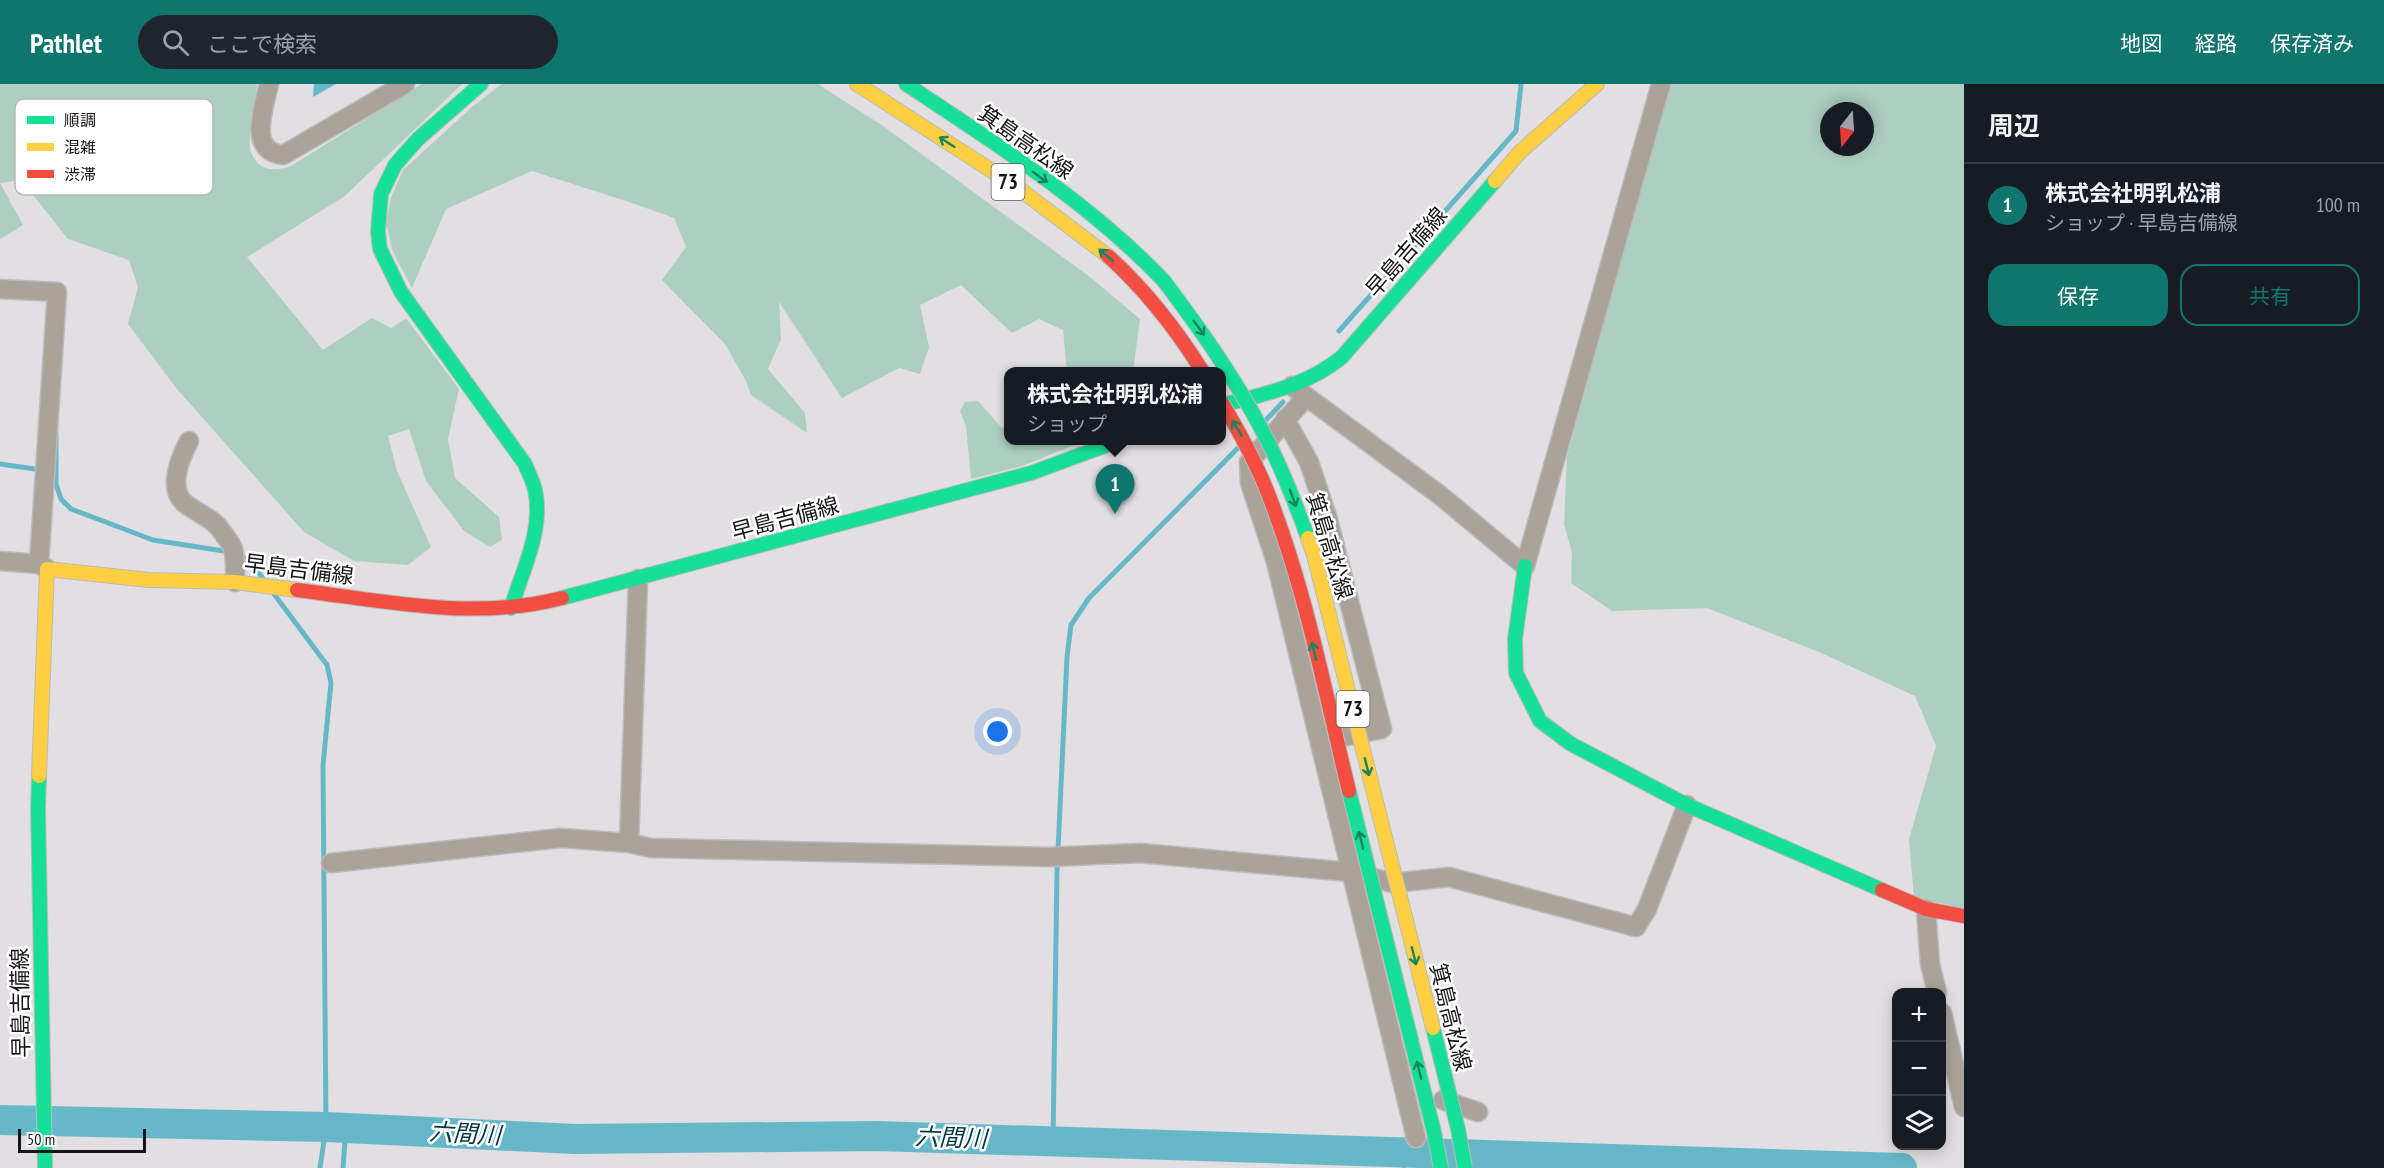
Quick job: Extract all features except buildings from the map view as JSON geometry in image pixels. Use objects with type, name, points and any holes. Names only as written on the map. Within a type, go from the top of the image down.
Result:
[{"type":"main road","points":[[481,84],[418,139],[395,165],[381,194],[378,232],[380,249],[402,292],[525,464],[535,490],[537,512],[535,532],[511,608]]},
{"type":"main road","name":"箕島高松線","points":[[857,84],[1029,195],[1109,257],[1147,297],[1186,344],[1200,367]]},
{"type":"main road","name":"箕島高松線","points":[[906,84],[1044,179],[1122,240],[1164,281],[1225,367]]},
{"type":"main road","name":"早島吉備線","points":[[1226,403],[1299,391],[1312,379],[1328,371],[1520,152],[1597,84]]},
{"type":"main road","name":"箕島高松線","points":[[1226,368],[1264,432],[1290,488],[1314,555],[1458,1129],[1465,1168]]},
{"type":"main road","name":"箕島高松線","points":[[1226,412],[1247,446],[1269,495],[1292,560],[1441,1168]]},
{"type":"main road","name":"早島吉備線","points":[[45,1168],[38,810],[43,567],[148,580],[235,582],[459,610],[511,608],[535,605],[638,579],[1031,473],[1110,445]]},
{"type":"main road","points":[[1525,566],[1515,639],[1516,673],[1540,721],[1570,744],[1687,805],[1926,909],[1964,916]]},
{"type":"street","points":[[269,84],[261,122],[261,139],[265,148],[273,154],[283,155],[405,84]]},
{"type":"street","points":[[1416,1138],[1276,562],[1250,483],[1249,462],[1286,419],[1299,391],[1441,496],[1525,566],[1661,84]]},
{"type":"street","points":[[0,289],[57,292],[45,472],[43,567],[0,561]]},
{"type":"street","points":[[1286,419],[1309,462],[1327,516],[1382,729],[1319,742]]},
{"type":"street","points":[[189,441],[179,461],[177,488],[180,498],[186,505],[214,520],[233,554],[235,582]]},
{"type":"street","points":[[629,843],[638,579]]},
{"type":"street","points":[[331,864],[561,838],[629,843],[651,848],[1056,857],[1140,853],[1350,872],[1393,883],[1449,877],[1636,927],[1647,909],[1687,805]]},
{"type":"street","points":[[1926,909],[1930,963],[1935,988]]},
{"type":"street","points":[[1946,1033],[1964,1107]]},
{"type":"street","points":[[1404,1088],[1478,1112]]},
{"type":"green space","points":[[0,84],[257,84],[250,149],[261,166],[278,169],[291,166],[422,84],[462,84],[345,196],[247,257],[323,350],[372,318],[391,328],[406,318],[459,389],[448,439],[455,478],[499,517],[502,540],[490,547],[464,531],[426,481],[409,429],[388,436],[397,471],[431,547],[408,565],[354,561],[304,532],[177,389],[128,324],[138,287],[129,260],[68,239],[33,195],[213,195],[213,99],[15,99],[15,181],[0,183]]},
{"type":"green space","points":[[502,84],[818,84],[883,126],[1090,277],[1140,319],[1134,367],[1067,367],[1063,330],[1039,319],[1012,333],[961,285],[920,305],[929,347],[920,374],[899,368],[842,398],[779,302],[781,339],[768,369],[805,413],[807,433],[751,395],[746,381],[725,344],[662,280],[686,247],[674,218],[532,171],[446,209],[412,288],[393,252],[386,223],[391,197],[403,170],[472,107]]},
{"type":"green space","points":[[1669,84],[1964,84],[1964,908],[1914,898],[1909,839],[1936,746],[1915,696],[1819,652],[1707,608],[1612,611],[1571,583],[1572,553],[1564,524],[1567,457]]},
{"type":"green space","points":[[0,183],[23,225],[0,239]]},
{"type":"green space","points":[[978,401],[1002,428],[1004,427],[1004,445],[1074,445],[1022,466],[971,479],[966,426],[960,411],[965,402]]},
{"type":"water","points":[[314,84],[336,84],[313,97]]},
{"type":"waterway","points":[[1339,331],[1516,131],[1521,84]]},
{"type":"waterway","points":[[1266,420],[1283,402]]},
{"type":"waterway","points":[[56,434],[56,484],[61,499],[71,509],[153,540],[230,552]]},
{"type":"waterway","points":[[1053,1141],[1057,872],[1067,657],[1071,625],[1089,598],[1238,448]]},
{"type":"waterway","points":[[0,464],[42,470]]},
{"type":"waterway","points":[[238,555],[249,561],[262,577]]},
{"type":"waterway","points":[[274,594],[327,665],[331,683],[323,765],[326,1127],[320,1168]]},
{"type":"waterway","name":"六間川","points":[[0,1120],[326,1127],[575,1139],[876,1136],[1902,1168]]},
{"type":"waterway","points":[[343,1168],[346,1128]]},
{"type":"waterway","points":[[1404,1152],[1404,1168]]},
{"type":"traffic: fast","points":[[481,84],[418,139],[395,165],[381,194],[378,232],[380,249],[401,292],[525,464],[533,483],[537,520],[526,565],[511,608]]},
{"type":"traffic: fast","points":[[906,84],[1041,175],[1105,226],[1164,281]]},
{"type":"traffic: fast","points":[[1227,404],[1272,392],[1301,381],[1329,367],[1342,357],[1495,181]]},
{"type":"traffic: fast","points":[[1164,281],[1225,367]]},
{"type":"traffic: fast","points":[[1226,369],[1270,445],[1308,538]]},
{"type":"traffic: fast","points":[[562,598],[1031,473],[1107,445]]},
{"type":"traffic: fast","points":[[1525,566],[1515,639],[1516,673],[1540,721],[1571,744],[1687,805],[1882,890]]},
{"type":"traffic: fast","points":[[39,776],[45,1168]]},
{"type":"traffic: fast","points":[[1349,791],[1441,1168]]},
{"type":"traffic: fast","points":[[1433,1028],[1458,1129],[1465,1168]]},
{"type":"traffic: slow","points":[[857,84],[1017,187],[1108,256]]},
{"type":"traffic: slow","points":[[1495,181],[1520,152],[1597,84]]},
{"type":"traffic: slow","points":[[1308,538],[1433,1028]]},
{"type":"traffic: slow","points":[[39,776],[47,569],[149,580],[235,582],[297,590]]},
{"type":"traffic: jam","points":[[1108,256],[1160,311],[1200,367]]},
{"type":"traffic: jam","points":[[1226,410],[1259,472],[1294,568],[1349,791]]},
{"type":"traffic: jam","points":[[297,590],[430,607],[463,608],[529,605],[562,598]]},
{"type":"traffic: jam","points":[[1882,890],[1926,909],[1964,916]]},
{"type":"place","name":"株式会社明乳松浦","points":[[1115,514]]}]
